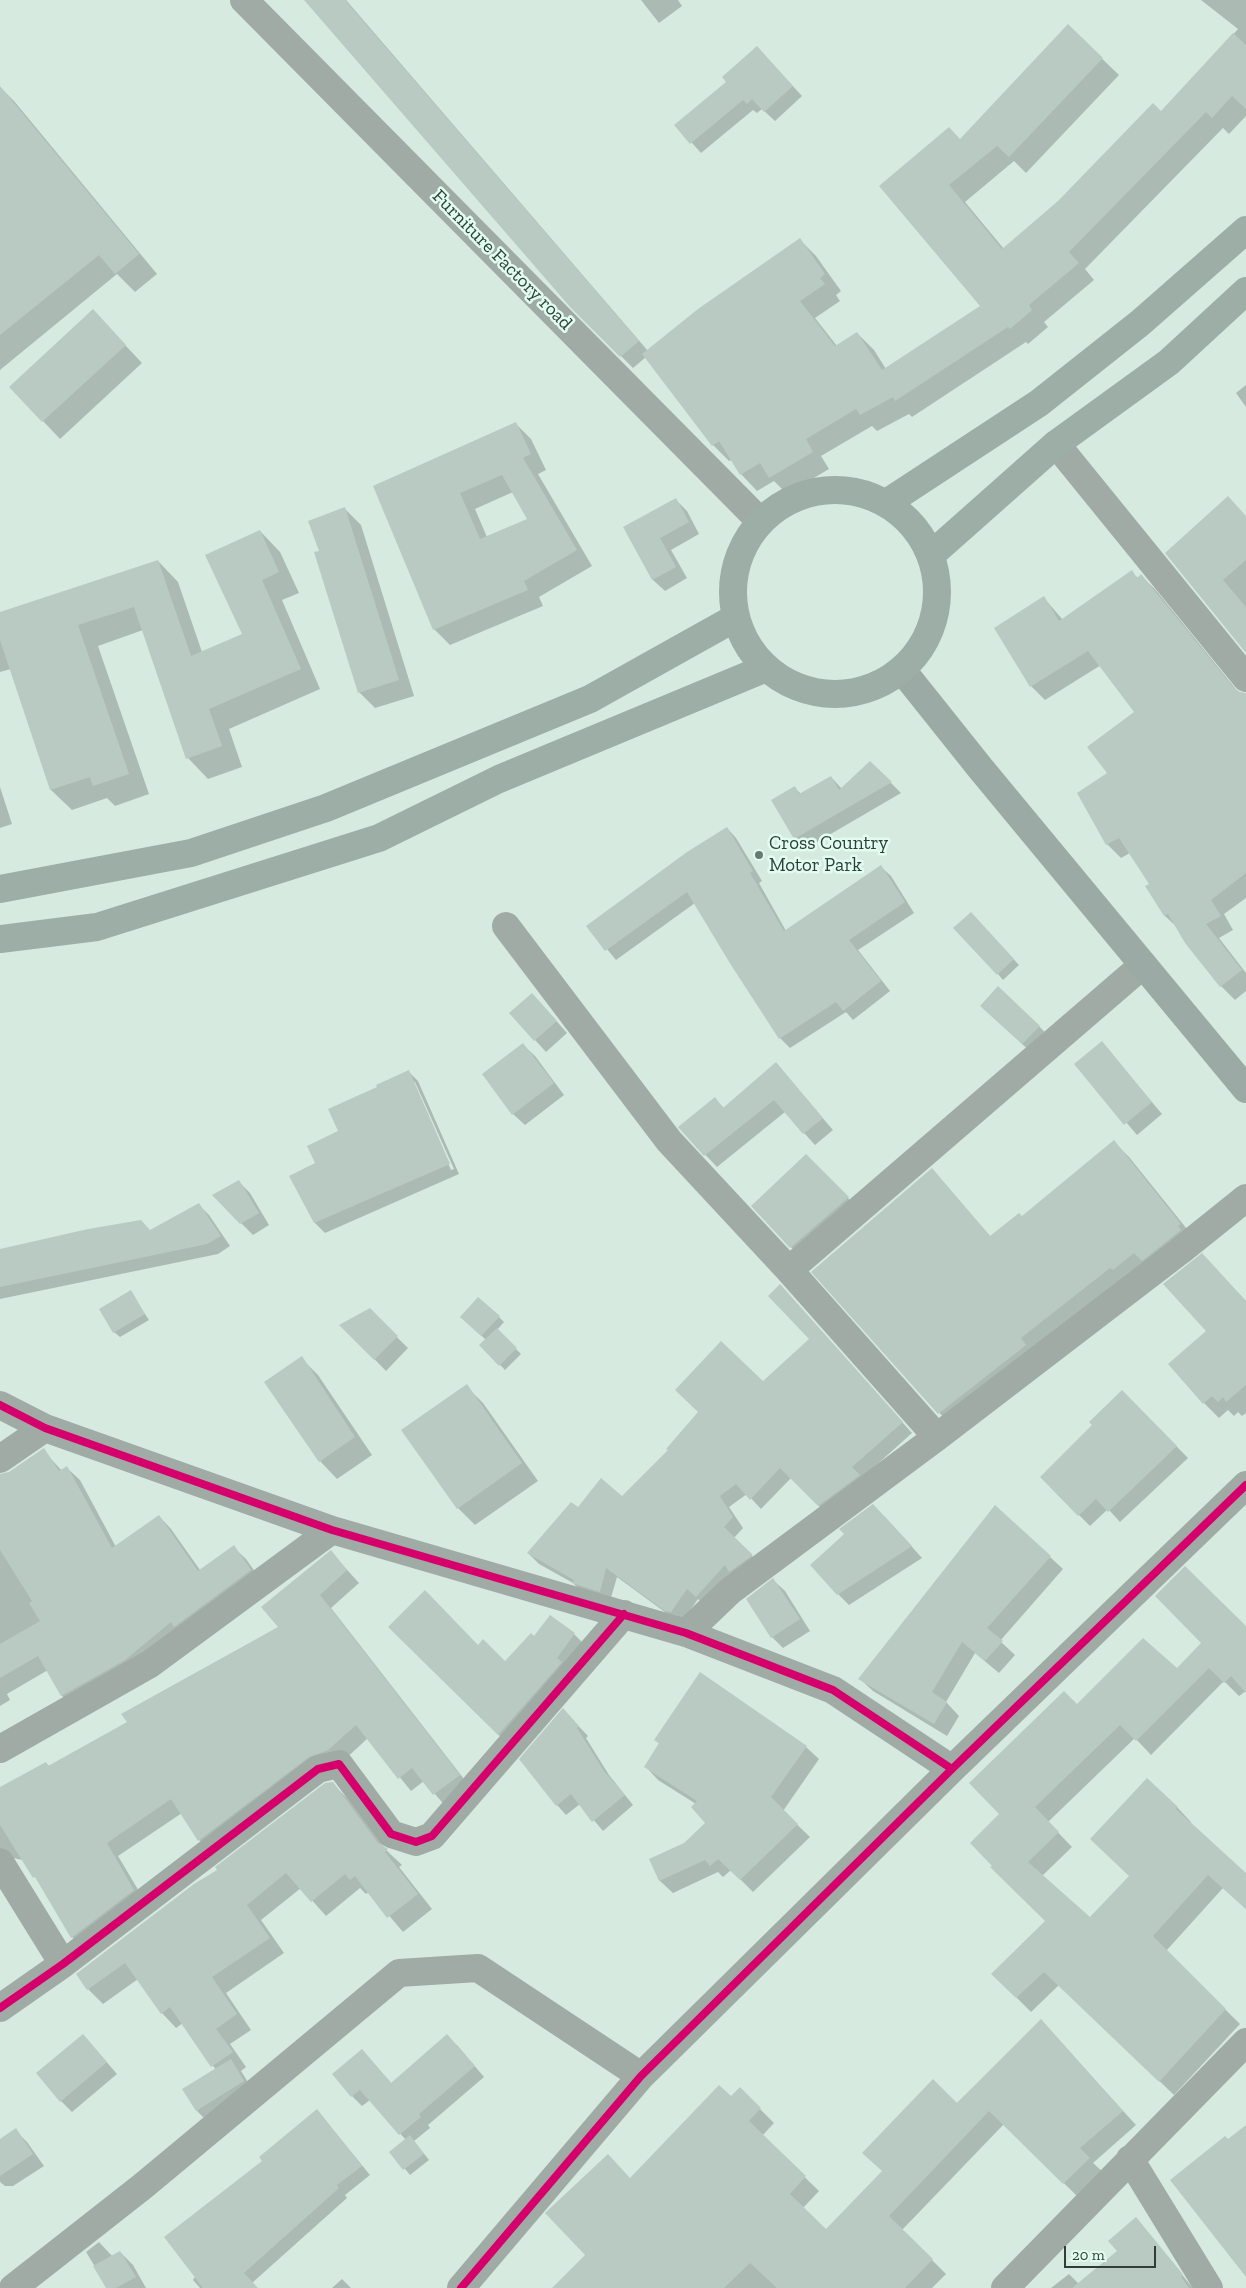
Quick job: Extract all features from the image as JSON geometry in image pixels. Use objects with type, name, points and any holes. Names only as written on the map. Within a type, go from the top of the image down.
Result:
[{"type":"main road","points":[[888,502],[1039,403],[1140,323],[1246,230]]},
{"type":"main road","points":[[932,554],[1056,444],[1169,362],[1246,291]]},
{"type":"main road","points":[[820,488],[888,502],[914,525],[932,554],[939,596],[928,637],[902,670],[858,693],[809,692],[766,668],[747,645],[735,618],[734,566],[759,520],[820,488]]},
{"type":"main road","points":[[0,889],[191,853],[326,808],[590,699],[735,618]]},
{"type":"main road","points":[[0,940],[98,927],[379,838],[499,779],[766,668]]},
{"type":"street","name":"Furniture Factory road","points":[[244,0],[759,520]]},
{"type":"street","points":[[1056,444],[1246,678]]},
{"type":"street","points":[[902,670],[981,769],[1246,1089]]},
{"type":"street","points":[[506,926],[669,1141],[790,1270],[937,1438]]},
{"type":"street","points":[[790,1270],[1144,965]]},
{"type":"street","points":[[686,1633],[730,1591],[937,1438],[1246,1198]]},
{"type":"street","points":[[0,1405],[45,1428],[332,1530],[686,1633],[833,1690],[952,1769]]},
{"type":"street","points":[[0,1459],[45,1428]]},
{"type":"street","points":[[461,2288],[641,2076],[952,1769],[1246,1485]]},
{"type":"street","points":[[0,1749],[150,1664],[332,1530]]},
{"type":"street","points":[[0,2008],[64,1964],[318,1769],[340,1764],[391,1834],[416,1842],[432,1836],[624,1614]]},
{"type":"street","points":[[0,1862],[64,1964]]},
{"type":"street","points":[[13,2288],[143,2186],[399,1973],[478,1968],[641,2076]]},
{"type":"street","points":[[1005,2288],[1246,2042]]},
{"type":"street","points":[[1130,2160],[1209,2288]]},
{"type":"building","points":[[304,0],[345,0],[639,341],[620,357],[571,308]]},
{"type":"building","points":[[1068,24],[1103,58],[1009,157],[997,146],[949,185],[1002,249],[1058,201],[1153,103],[1161,111],[1233,33],[1246,45],[1246,109],[1232,96],[1212,118],[1206,112],[1069,252],[1079,263],[1029,305],[1032,310],[1010,329],[1008,327],[895,401],[893,397],[860,415],[856,409],[806,439],[813,452],[769,478],[760,463],[740,475],[719,441],[712,446],[642,354],[698,309],[800,238],[825,274],[820,278],[825,284],[800,301],[835,346],[857,332],[882,370],[980,306],[879,186],[949,127],[960,139]]},
{"type":"building","points":[[757,46],[793,86],[764,112],[752,99],[747,104],[743,100],[690,144],[674,125],[726,82],[722,77]]},
{"type":"building","points":[[0,86],[139,254],[115,274],[99,255],[0,335]]},
{"type":"building","points":[[93,309],[126,345],[42,422],[9,387]]},
{"type":"building","points":[[516,422],[531,454],[523,458],[577,550],[524,581],[528,590],[433,630],[373,486]],"holes":[[[502,475],[527,519],[480,539],[460,493]]]},
{"type":"building","points":[[1228,496],[1246,516],[1246,560],[1223,580],[1246,607],[1246,653],[1165,553]]},
{"type":"building","points":[[676,498],[689,522],[660,538],[676,567],[652,580],[623,527]]},
{"type":"building","points":[[345,507],[399,680],[358,693],[314,552],[319,551],[308,521]]},
{"type":"building","points":[[260,530],[279,572],[262,580],[301,669],[209,709],[222,746],[186,759],[134,607],[78,625],[129,774],[93,786],[90,777],[50,790],[0,640],[0,612],[158,560],[191,656],[242,634],[205,555]]},
{"type":"building","points":[[1132,570],[1137,578],[1141,574],[1234,688],[1246,693],[1246,873],[1211,900],[1221,916],[1206,924],[1242,970],[1220,987],[1185,943],[1168,914],[1164,916],[1145,886],[1149,884],[1119,838],[1106,845],[1077,793],[1107,773],[1087,747],[1134,712],[1088,651],[1030,687],[994,628],[1044,596],[1059,621]]},
{"type":"building","points":[[870,761],[892,782],[794,839],[771,800],[795,786],[799,794],[831,776],[839,790]]},
{"type":"building","points":[[727,827],[753,871],[750,873],[784,931],[881,865],[905,902],[849,940],[881,981],[843,1011],[836,1002],[779,1039],[687,892],[605,951],[586,926],[687,852]]},
{"type":"building","points":[[971,912],[1014,959],[997,975],[953,928]]},
{"type":"building","points":[[998,986],[1040,1026],[1022,1044],[980,1006]]},
{"type":"building","points":[[532,993],[557,1021],[534,1041],[509,1013]]},
{"type":"building","points":[[1102,1041],[1152,1102],[1124,1125],[1074,1064]]},
{"type":"building","points":[[523,1043],[554,1083],[512,1115],[482,1074]]},
{"type":"building","points":[[776,1062],[823,1118],[803,1134],[774,1100],[704,1156],[678,1127],[715,1097],[723,1108]]},
{"type":"building","points":[[409,1070],[450,1164],[314,1223],[289,1176],[315,1163],[307,1146],[338,1131],[328,1109]]},
{"type":"building","points":[[1114,1140],[1181,1224],[1178,1226],[1181,1230],[1142,1261],[1134,1253],[1113,1270],[1110,1268],[1021,1338],[1026,1345],[938,1414],[811,1272],[932,1168],[990,1236],[1019,1213],[1022,1216]]},
{"type":"building","points":[[806,1154],[849,1197],[790,1248],[751,1206]]},
{"type":"building","points":[[239,1180],[259,1213],[240,1224],[212,1195]]},
{"type":"building","points":[[199,1203],[221,1236],[207,1244],[0,1287],[0,1249],[88,1229],[141,1220],[150,1230]]},
{"type":"building","points":[[1202,1253],[1246,1301],[1246,1385],[1226,1402],[1223,1397],[1218,1402],[1212,1396],[1203,1404],[1168,1364],[1206,1331],[1163,1284]]},
{"type":"building","points":[[780,1284],[903,1422],[852,1467],[860,1475],[818,1506],[780,1468],[750,1500],[736,1484],[720,1496],[733,1517],[724,1527],[753,1555],[729,1572],[725,1565],[696,1597],[687,1589],[671,1612],[665,1611],[606,1568],[600,1592],[572,1583],[574,1580],[527,1553],[571,1502],[578,1507],[601,1478],[622,1496],[668,1450],[666,1449],[698,1412],[675,1390],[721,1341],[763,1381],[809,1339],[768,1296]]},
{"type":"building","points":[[131,1290],[145,1314],[113,1333],[99,1309]]},
{"type":"building","points":[[478,1297],[500,1316],[481,1336],[460,1317]]},
{"type":"building","points":[[370,1308],[398,1336],[374,1360],[339,1325]]},
{"type":"building","points":[[497,1328],[517,1348],[499,1366],[479,1345]]},
{"type":"building","points":[[302,1356],[355,1437],[319,1462],[264,1382]]},
{"type":"building","points":[[467,1384],[522,1463],[457,1509],[401,1430]]},
{"type":"building","points":[[1122,1390],[1177,1446],[1108,1512],[1096,1499],[1078,1516],[1040,1477],[1092,1425],[1089,1422]]},
{"type":"building","points":[[44,1448],[59,1471],[67,1466],[112,1548],[159,1515],[198,1571],[234,1545],[251,1570],[174,1627],[171,1622],[125,1660],[61,1696],[38,1656],[0,1678],[0,1644],[40,1621],[29,1603],[32,1601],[0,1550],[0,1474],[9,1472]]},
{"type":"building","points":[[873,1504],[912,1546],[837,1595],[810,1565],[844,1534],[839,1529]]},
{"type":"building","points":[[995,1505],[1051,1556],[987,1628],[1003,1641],[985,1661],[962,1642],[932,1692],[947,1702],[934,1724],[858,1679]]},
{"type":"building","points":[[331,1550],[347,1570],[320,1595],[460,1775],[433,1795],[412,1768],[398,1779],[356,1725],[328,1750],[309,1757],[198,1841],[171,1799],[107,1843],[134,1890],[71,1938],[35,1877],[33,1878],[0,1825],[0,1787],[46,1762],[48,1766],[127,1722],[121,1714],[278,1627],[261,1607]]},
{"type":"building","points":[[1185,1566],[1246,1626],[1246,1693],[1231,1676],[1224,1683],[1209,1668],[1136,1741],[1120,1725],[1035,1807],[1059,1832],[1028,1862],[1090,1917],[1129,1876],[1090,1839],[1147,1778],[1178,1807],[1176,1809],[1246,1873],[1246,1909],[1208,1875],[1153,1936],[1226,2009],[1159,2082],[1044,1972],[1016,1998],[991,1974],[1045,1921],[990,1867],[992,1866],[970,1843],[999,1814],[969,1783],[1064,1691],[1077,1704],[1143,1638],[1177,1668],[1201,1643],[1155,1596]]},
{"type":"building","points":[[773,1578],[800,1619],[771,1638],[746,1599]]},
{"type":"building","points":[[425,1590],[478,1645],[483,1639],[505,1661],[531,1633],[534,1636],[550,1615],[575,1633],[557,1658],[562,1662],[498,1735],[388,1627]]},
{"type":"building","points":[[700,1672],[807,1746],[771,1797],[798,1824],[740,1880],[718,1859],[710,1866],[705,1860],[659,1881],[649,1859],[684,1843],[705,1823],[691,1807],[697,1801],[644,1767],[659,1743],[654,1740]]},
{"type":"building","points":[[563,1708],[579,1726],[577,1728],[604,1771],[625,1795],[592,1822],[571,1794],[556,1806],[519,1759]]},
{"type":"building","points":[[333,1782],[378,1843],[388,1849],[385,1852],[418,1894],[387,1918],[355,1876],[350,1880],[345,1874],[311,1902],[286,1873],[247,1905],[270,1938],[212,1977],[237,2014],[216,2029],[233,2052],[211,2067],[170,2007],[161,2014],[125,1963],[87,1990],[76,1974],[194,1884],[217,1870],[215,1867],[325,1783]]},
{"type":"building","points":[[1041,2019],[1123,2111],[1080,2148],[1090,2158],[1063,2184],[989,2111],[889,2216],[933,2259],[905,2288],[777,2288],[750,2263],[724,2288],[552,2288],[585,2255],[545,2213],[608,2154],[630,2178],[719,2085],[731,2096],[740,2087],[761,2108],[749,2121],[806,2176],[790,2194],[826,2229],[882,2171],[862,2153],[933,2079],[957,2103]]},
{"type":"building","points":[[83,2034],[107,2062],[60,2102],[36,2073]]},
{"type":"building","points":[[447,2034],[475,2066],[419,2114],[421,2117],[399,2135],[360,2090],[351,2097],[332,2074],[362,2049],[391,2083]]},
{"type":"building","points":[[231,2059],[244,2081],[196,2111],[182,2089]]},
{"type":"building","points":[[317,2109],[362,2166],[337,2185],[339,2188],[244,2273],[258,2288],[203,2288],[164,2237],[262,2161],[259,2157]]},
{"type":"building","points":[[1246,2125],[1246,2277],[1170,2180],[1225,2136],[1228,2139]]},
{"type":"building","points":[[16,2128],[33,2154],[0,2176],[0,2139]]},
{"type":"building","points":[[410,2135],[424,2154],[403,2170],[389,2152]]},
{"type":"building","points":[[1136,2217],[1181,2272],[1183,2275],[1181,2277],[1189,2288],[1072,2288],[1117,2251],[1108,2241]]},
{"type":"building","points":[[120,2251],[136,2277],[116,2288],[106,2288],[93,2266]]},
{"type":"cycle path","points":[[0,1405],[45,1428],[332,1530],[686,1633],[833,1690],[952,1769]]},
{"type":"cycle path","points":[[461,2288],[641,2076],[952,1769],[1246,1485]]},
{"type":"cycle path","points":[[0,2008],[63,1964],[318,1769],[339,1764],[391,1834],[416,1842],[432,1836],[624,1614]]},
{"type":"place","name":"Cross Country Motor Park","points":[[759,855]]}]
